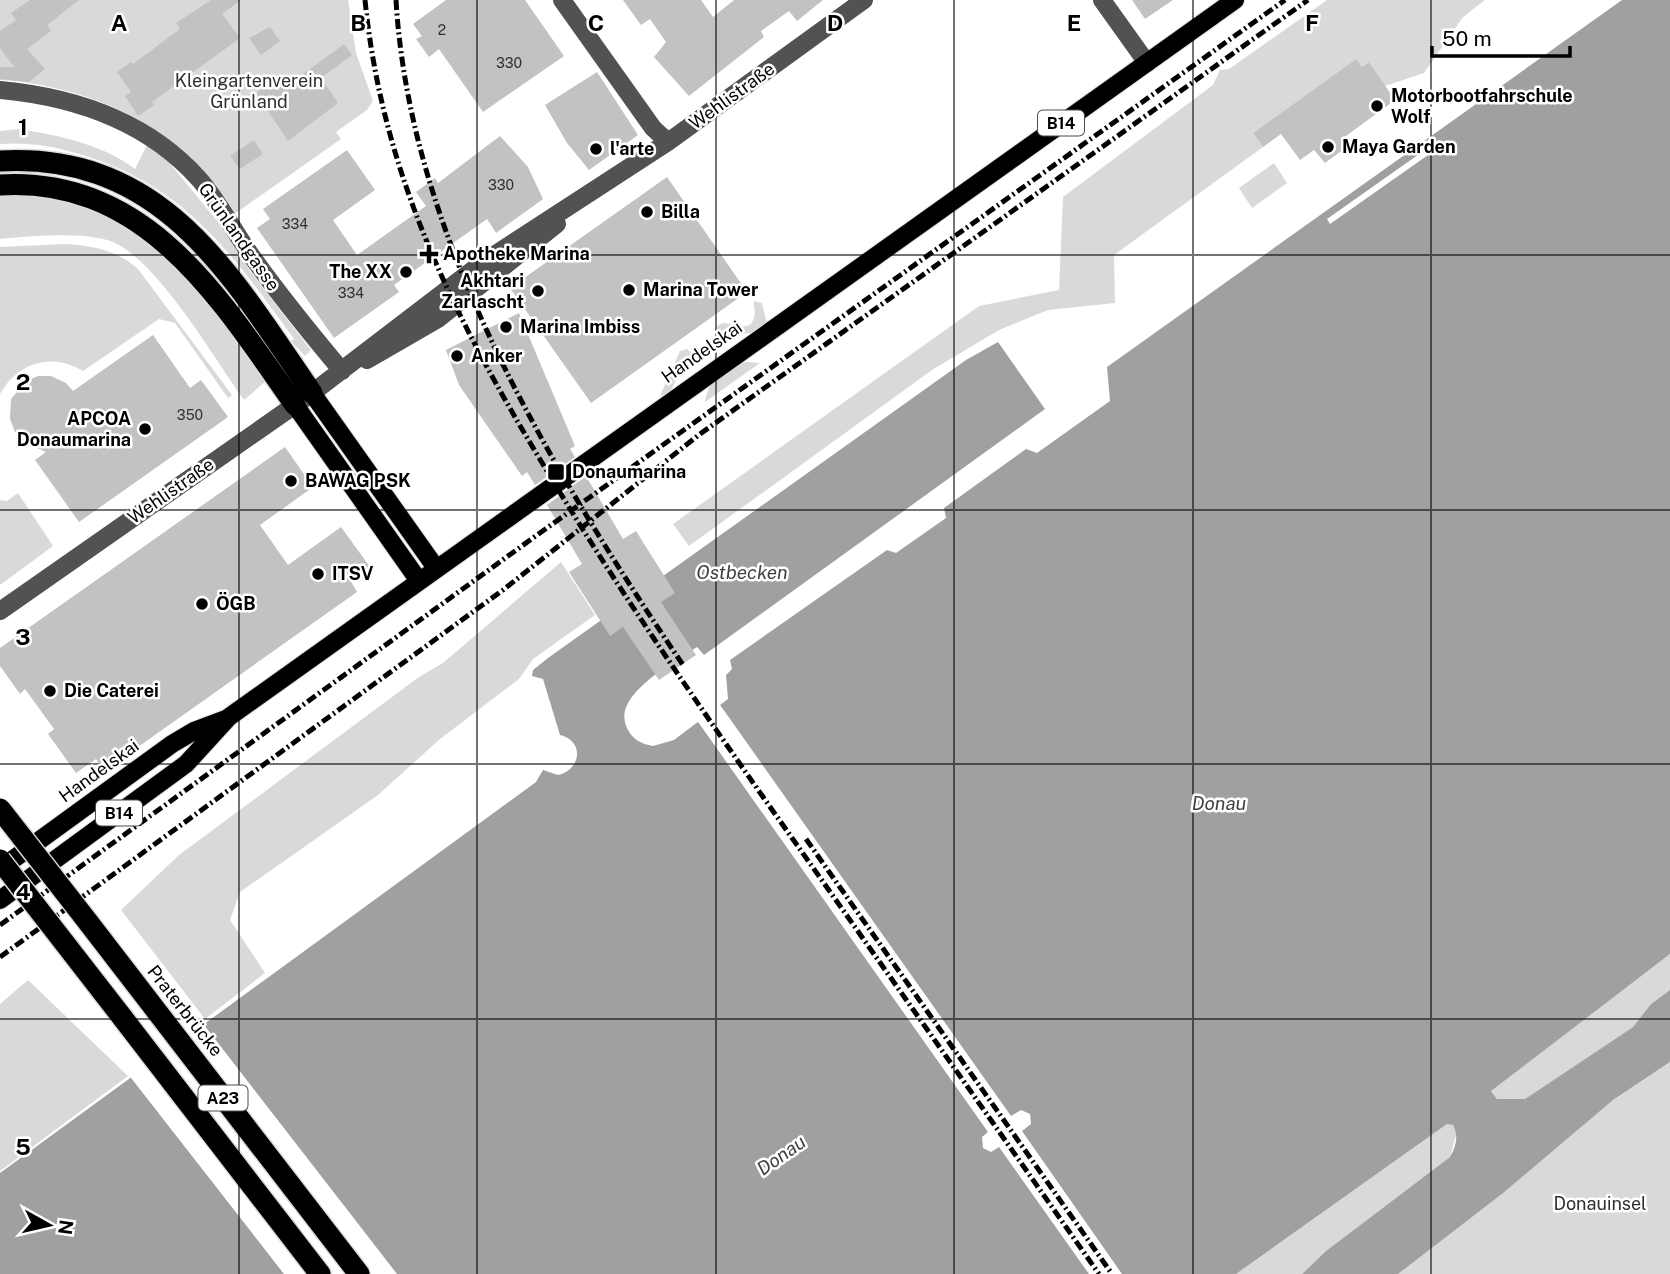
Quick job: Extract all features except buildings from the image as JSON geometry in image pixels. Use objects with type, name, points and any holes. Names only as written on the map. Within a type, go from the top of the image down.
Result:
[{"type":"highway","points":[[0,161],[39,161],[86,169],[130,186],[153,200],[192,231],[237,283],[304,399]]},
{"type":"highway","points":[[0,185],[36,184],[79,192],[102,201],[148,228],[186,261],[304,399]]},
{"type":"highway","name":"Praterbrücke","points":[[0,808],[359,1274]]},
{"type":"highway","name":"A23","points":[[0,860],[320,1274]]},
{"type":"main road","name":"Handelskai","points":[[0,900],[186,764],[229,717],[1235,0]]},
{"type":"main road","points":[[304,399],[436,568]]},
{"type":"main road","points":[[304,399],[419,581]]},
{"type":"main road","name":"Handelskai","points":[[0,869],[172,744],[194,731],[229,717]]},
{"type":"street","points":[[562,0],[653,128],[668,142]]},
{"type":"street","name":"Wehlistraße","points":[[0,611],[304,399],[482,263],[668,142],[864,0]]},
{"type":"street","points":[[1102,0],[1147,63]]},
{"type":"street","name":"Grünlandgasse","points":[[0,90],[81,104],[118,118],[158,141],[211,195],[258,266],[342,371]]},
{"type":"green space","name":"Kleingartenverein Grünland","points":[[0,0],[348,0],[356,53],[373,101],[367,110],[336,132],[341,139],[233,215],[176,151],[141,121],[103,103],[61,89],[0,80]]},
{"type":"green space","points":[[1327,0],[1485,0],[1463,17],[1424,73],[1385,86],[1369,62],[1362,67],[1356,59],[1253,133],[1263,147],[1114,255],[1115,303],[1048,310],[999,330],[932,370],[689,546],[673,524],[979,306],[1059,290],[1063,197],[1213,85],[1220,70],[1229,69]]},
{"type":"green space","points":[[19,129],[95,147],[135,169],[147,145],[159,150],[231,238],[250,271],[311,350],[305,356],[291,341],[294,339],[250,279],[203,226],[177,203],[148,183],[116,167],[79,154],[40,145],[0,144],[0,131]]},
{"type":"green space","points":[[1274,163],[1287,183],[1252,208],[1239,188]]},
{"type":"green space","points":[[0,194],[43,195],[80,203],[114,218],[145,239],[198,291],[266,381],[244,400],[163,285],[144,264],[125,249],[107,240],[82,236],[0,239]]},
{"type":"green space","points":[[65,244],[105,250],[122,257],[138,269],[232,395],[228,398],[175,323],[159,319],[83,371],[59,362],[37,363],[16,374],[0,394],[0,247]]},
{"type":"green space","points":[[754,301],[762,303],[766,320],[783,330],[780,337],[757,332],[735,335],[725,341],[717,335],[717,326],[723,323],[745,326],[752,323],[755,316]]},
{"type":"green space","points":[[687,349],[693,354],[691,359],[670,393],[660,396],[680,351]]},
{"type":"green space","points":[[747,362],[760,363],[705,402],[710,387],[719,375]]},
{"type":"green space","points":[[18,493],[53,546],[0,585],[0,500],[7,501]]},
{"type":"green space","points":[[561,562],[595,615],[533,659],[519,679],[440,739],[378,795],[240,892],[230,920],[265,973],[205,1019],[121,910],[179,855],[419,677],[443,663]]},
{"type":"green space","points":[[1670,954],[1670,990],[1651,1004],[1633,1027],[1525,1099],[1497,1099],[1491,1090]]},
{"type":"green space","points":[[28,980],[128,1076],[0,1171],[0,1004]]},
{"type":"green space","name":"Donauinsel","points":[[1670,1062],[1670,1274],[1398,1274],[1613,1100]]},
{"type":"green space","points":[[1447,1124],[1453,1125],[1457,1132],[1450,1157],[1326,1251],[1302,1274],[1236,1274]]},
{"type":"water","name":"Donau","points":[[1622,0],[1670,0],[1670,954],[1491,1091],[1497,1099],[1525,1099],[1633,1027],[1651,1004],[1670,990],[1670,1062],[1613,1100],[1503,1193],[1398,1274],[1302,1274],[1326,1251],[1450,1157],[1456,1141],[1453,1125],[1447,1124],[1236,1274],[0,1274],[0,1173],[536,782],[543,770],[558,775],[572,767],[577,755],[576,749],[568,738],[560,735],[543,679],[532,676],[533,670],[548,658],[966,360],[998,342],[1045,409],[704,655],[697,647],[647,681],[628,704],[624,716],[627,728],[634,738],[649,745],[674,740],[728,699],[726,675],[732,669],[730,660],[887,550],[896,553],[946,518],[944,508],[1026,449],[1037,453],[1110,401],[1107,367]]},
{"type":"pier","points":[[1439,140],[1438,148],[1330,224],[1327,219]]},
{"type":"pier","points":[[718,702],[1011,1116],[1021,1110],[1030,1114],[1031,1124],[1022,1131],[1122,1274],[1089,1274],[999,1147],[991,1152],[983,1148],[982,1137],[988,1132],[696,719]]},
{"type":"pier","points":[[201,1021],[397,1274],[284,1274],[128,1074]]},
{"type":"railway","points":[[365,0],[374,63],[387,123],[404,181],[425,238],[450,293],[506,402],[593,545],[679,675],[1099,1274]]},
{"type":"railway","points":[[396,0],[407,89],[428,177],[458,264],[496,349],[538,432],[585,513],[683,665]]},
{"type":"railway","points":[[0,925],[537,535],[1285,0]]},
{"type":"railway","points":[[0,957],[503,590],[700,434],[1308,0]]},
{"type":"railway","points":[[806,839],[1112,1274]]},
{"type":"place","name":"Motorbootfahrschule Wolf","points":[[1377,106]]},
{"type":"place","name":"Maya Garden","points":[[1328,147]]},
{"type":"place","name":"l'arte","points":[[596,149]]},
{"type":"place","name":"Billa","points":[[647,212]]},
{"type":"place","name":"Apotheke Marina","points":[[429,254]]},
{"type":"place","name":"The XX","points":[[406,272]]},
{"type":"place","name":"Marina Tower","points":[[629,290]]},
{"type":"place","name":"Akhtari Zarlascht","points":[[538,291]]},
{"type":"place","name":"Marina Imbiss","points":[[506,327]]},
{"type":"place","name":"Anker","points":[[457,356]]},
{"type":"place","name":"APCOA Donaumarina","points":[[145,429]]},
{"type":"place","name":"Donaumarina","points":[[556,472]]},
{"type":"place","name":"BAWAG PSK","points":[[291,481]]},
{"type":"place","name":"ITSV","points":[[318,574]]},
{"type":"place","name":"ÖGB","points":[[202,604]]},
{"type":"place","name":"Die Caterei","points":[[50,691]]},
{"type":"water label","name":"Ostbecken","points":[[742,572]]}]
